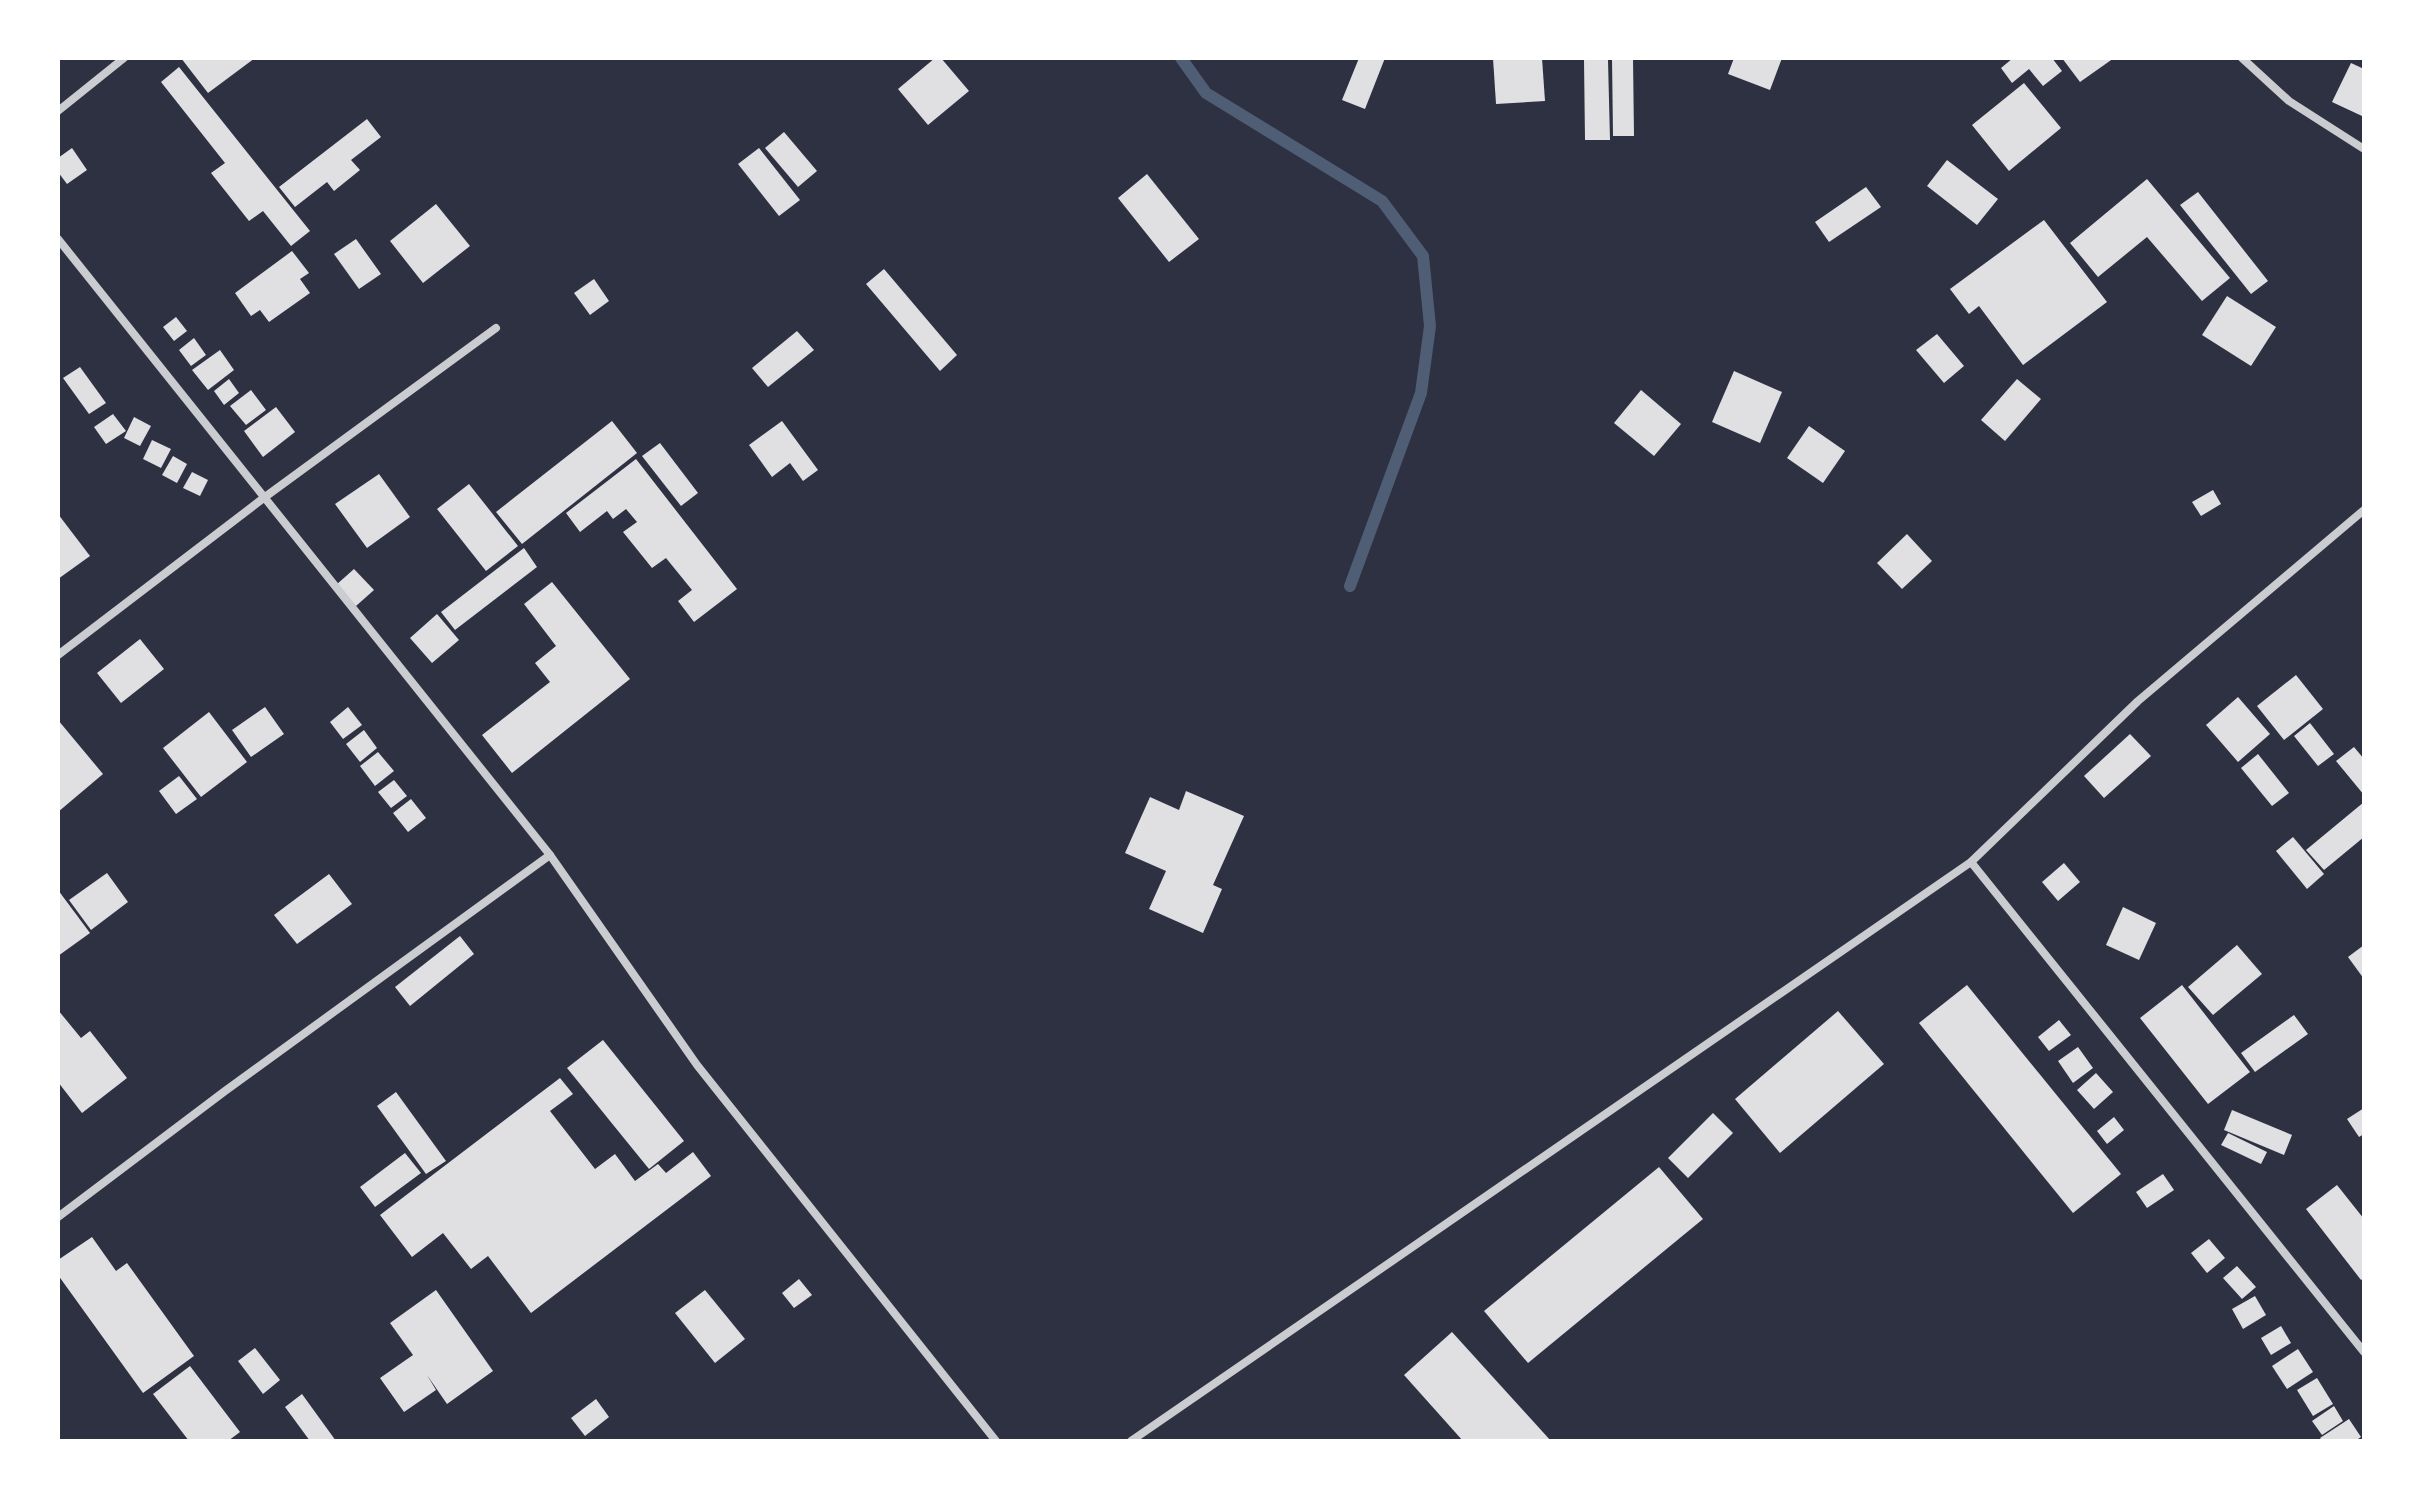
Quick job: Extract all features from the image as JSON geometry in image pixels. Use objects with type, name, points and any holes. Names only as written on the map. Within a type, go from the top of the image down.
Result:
[{"type":"street","points":[[58,111],[124,58]]},
{"type":"street","points":[[2242,58],[2289,101],[2364,149]]},
{"type":"street","points":[[58,239],[550,855],[697,1065],[996,1441]]},
{"type":"street","points":[[58,655],[265,497],[496,328]]},
{"type":"street","points":[[1131,1441],[1971,862],[2138,701],[2364,510]]},
{"type":"street","points":[[58,1217],[225,1091],[550,855]]},
{"type":"street","points":[[1971,862],[2364,1352]]},
{"type":"building","points":[[181,58],[255,58],[208,93]]},
{"type":"building","points":[[935,58],[941,58],[969,91],[928,125],[898,89]]},
{"type":"building","points":[[1359,58],[1385,58],[1365,109],[1342,100]]},
{"type":"building","points":[[1493,58],[1542,58],[1545,101],[1496,104]]},
{"type":"building","points":[[1612,58],[1633,58],[1634,136],[1613,136]]},
{"type":"building","points":[[1734,58],[1782,58],[1770,90],[1728,74]]},
{"type":"building","points":[[2013,58],[2052,58],[2062,71],[2043,86],[2029,69],[2012,83],[2001,68]]},
{"type":"building","points":[[2062,58],[2114,58],[2080,82]]},
{"type":"building","points":[[1584,60],[1608,60],[1610,140],[1585,140]]},
{"type":"building","points":[[2351,63],[2364,69],[2362,116],[2332,102]]},
{"type":"building","points":[[179,67],[310,231],[291,246],[263,211],[249,221],[211,173],[225,163],[161,82]]},
{"type":"building","points":[[2024,83],[2061,128],[2009,171],[1972,125]]},
{"type":"building","points":[[367,119],[381,137],[351,160],[360,170],[334,191],[327,182],[295,207],[279,187]]},
{"type":"building","points":[[784,132],[817,171],[798,187],[765,148]]},
{"type":"building","points":[[72,148],[87,170],[67,184],[58,172],[58,158]]},
{"type":"building","points":[[759,148],[800,200],[779,216],[738,164]]},
{"type":"building","points":[[1947,160],[1998,199],[1977,225],[1927,186]]},
{"type":"building","points":[[1147,174],[1199,239],[1169,262],[1118,198]]},
{"type":"building","points":[[2147,179],[2230,278],[2202,301],[2147,237],[2098,277],[2070,243]]},
{"type":"building","points":[[1866,187],[1881,207],[1829,242],[1815,222]]},
{"type":"building","points":[[2198,192],[2268,281],[2251,294],[2180,205]]},
{"type":"building","points":[[436,204],[470,246],[423,283],[390,241]]},
{"type":"building","points":[[2044,220],[2107,302],[2023,365],[1979,306],[1969,314],[1950,289]]},
{"type":"building","points":[[356,239],[381,274],[359,289],[334,254]]},
{"type":"building","points":[[292,251],[309,273],[300,279],[310,293],[269,322],[260,310],[251,316],[235,293]]},
{"type":"building","points":[[884,269],[957,355],[940,371],[866,284]]},
{"type":"building","points":[[594,279],[609,301],[590,315],[574,293]]},
{"type":"building","points":[[2227,296],[2276,327],[2251,366],[2202,335]]},
{"type":"building","points":[[176,317],[187,331],[174,341],[163,327]]},
{"type":"building","points":[[797,331],[814,350],[768,387],[752,368]]},
{"type":"building","points":[[1937,334],[1964,366],[1944,383],[1916,350]]},
{"type":"building","points":[[194,338],[206,355],[191,366],[179,350]]},
{"type":"building","points":[[220,350],[234,370],[208,390],[192,370]]},
{"type":"building","points":[[80,367],[106,403],[89,414],[63,378]]},
{"type":"building","points":[[1734,371],[1782,392],[1760,443],[1712,422]]},
{"type":"building","points":[[229,379],[239,393],[224,405],[214,391]]},
{"type":"building","points":[[2017,379],[2041,399],[2005,441],[1981,420]]},
{"type":"building","points":[[251,390],[266,410],[246,425],[230,406]]},
{"type":"building","points":[[1641,390],[1681,424],[1654,456],[1614,423]]},
{"type":"building","points":[[276,407],[295,432],[263,457],[244,431]]},
{"type":"building","points":[[113,414],[126,431],[106,444],[94,427]]},
{"type":"building","points":[[134,417],[151,426],[140,446],[124,438]]},
{"type":"building","points":[[612,421],[637,453],[522,544],[496,512]]},
{"type":"building","points":[[782,421],[818,470],[803,481],[790,463],[772,477],[749,445]]},
{"type":"building","points":[[1809,426],[1845,451],[1823,483],[1787,458]]},
{"type":"building","points":[[152,440],[171,449],[161,468],[143,459]]},
{"type":"building","points":[[660,443],[698,493],[681,506],[642,456]]},
{"type":"building","points":[[173,456],[187,464],[177,483],[162,475]]},
{"type":"building","points":[[636,459],[737,589],[694,622],[678,601],[692,590],[666,558],[652,568],[623,532],[637,522],[626,509],[613,519],[607,511],[580,532],[566,513]]},
{"type":"building","points":[[192,472],[208,480],[200,496],[183,488]]},
{"type":"building","points":[[379,474],[410,517],[367,548],[335,504]]},
{"type":"building","points":[[469,484],[518,546],[486,571],[437,509]]},
{"type":"building","points":[[2213,490],[2221,504],[2201,516],[2192,502]]},
{"type":"building","points":[[58,514],[90,556],[58,579]]},
{"type":"building","points":[[1907,534],[1932,561],[1902,589],[1877,563]]},
{"type":"building","points":[[524,548],[537,567],[455,630],[441,612]]},
{"type":"building","points":[[354,569],[374,590],[356,606],[336,585]]},
{"type":"building","points":[[552,582],[630,679],[512,773],[482,735],[550,682],[535,663],[556,646],[524,604]]},
{"type":"building","points":[[437,614],[459,640],[432,663],[410,638]]},
{"type":"building","points":[[140,639],[164,669],[121,703],[97,673]]},
{"type":"building","points":[[2296,675],[2323,709],[2284,740],[2257,706]]},
{"type":"building","points":[[2238,697],[2270,734],[2238,762],[2206,725]]},
{"type":"building","points":[[265,707],[284,734],[251,757],[232,730]]},
{"type":"building","points":[[348,707],[362,725],[343,739],[330,722]]},
{"type":"building","points":[[209,712],[247,762],[201,797],[163,748]]},
{"type":"building","points":[[58,720],[103,774],[58,812]]},
{"type":"building","points":[[2310,723],[2334,754],[2318,766],[2294,736]]},
{"type":"building","points":[[364,730],[377,748],[360,762],[346,744]]},
{"type":"building","points":[[2130,734],[2151,756],[2104,798],[2084,776]]},
{"type":"building","points":[[2354,747],[2364,759],[2364,795],[2336,761]]},
{"type":"building","points":[[378,752],[394,771],[375,786],[360,766]]},
{"type":"building","points":[[2258,754],[2289,793],[2272,806],[2241,768]]},
{"type":"building","points":[[179,776],[197,799],[176,814],[159,791]]},
{"type":"building","points":[[394,780],[407,796],[391,808],[378,792]]},
{"type":"building","points":[[1186,791],[1244,816],[1213,885],[1222,889],[1203,933],[1149,909],[1166,871],[1125,853],[1150,797],[1179,810]]},
{"type":"building","points":[[411,799],[426,818],[408,832],[393,813]]},
{"type":"building","points":[[2364,802],[2364,837],[2324,870],[2306,850]]},
{"type":"building","points":[[2293,837],[2324,874],[2307,889],[2276,851]]},
{"type":"building","points":[[2064,863],[2080,882],[2058,901],[2042,882]]},
{"type":"building","points":[[107,873],[128,902],[91,930],[69,900]]},
{"type":"building","points":[[329,874],[352,904],[297,944],[274,915]]},
{"type":"building","points":[[58,890],[90,933],[58,956]]},
{"type":"building","points":[[2123,907],[2156,923],[2139,960],[2106,945]]},
{"type":"building","points":[[460,936],[474,954],[410,1006],[395,987]]},
{"type":"building","points":[[2237,945],[2262,974],[2213,1015],[2188,987]]},
{"type":"building","points":[[2364,945],[2364,979],[2348,957]]},
{"type":"building","points":[[1967,985],[2121,1174],[2073,1213],[1919,1023]]},
{"type":"building","points":[[2182,985],[2250,1072],[2208,1104],[2140,1018]]},
{"type":"building","points":[[58,1010],[81,1038],[90,1031],[127,1078],[82,1113],[58,1082]]},
{"type":"building","points":[[1838,1011],[1884,1064],[1780,1153],[1735,1099]]},
{"type":"building","points":[[2294,1015],[2308,1034],[2255,1072],[2241,1053]]},
{"type":"building","points":[[2059,1020],[2071,1035],[2049,1051],[2038,1037]]},
{"type":"building","points":[[603,1040],[684,1141],[649,1169],[567,1068]]},
{"type":"building","points":[[2078,1047],[2093,1068],[2073,1083],[2058,1061]]},
{"type":"building","points":[[2096,1073],[2113,1092],[2094,1109],[2077,1090]]},
{"type":"building","points":[[560,1078],[573,1094],[550,1111],[595,1169],[615,1154],[635,1181],[658,1164],[666,1173],[693,1152],[711,1176],[531,1313],[488,1256],[471,1269],[443,1233],[412,1257],[380,1215]]},
{"type":"building","points":[[396,1092],[446,1161],[426,1174],[377,1106]]},
{"type":"building","points":[[2364,1108],[2364,1134],[2359,1137],[2347,1119]]},
{"type":"building","points":[[2232,1110],[2292,1135],[2284,1155],[2224,1130]]},
{"type":"building","points":[[1713,1113],[1733,1133],[1688,1178],[1668,1158]]},
{"type":"building","points":[[2114,1117],[2124,1130],[2107,1144],[2097,1131]]},
{"type":"building","points":[[2228,1133],[2267,1152],[2261,1164],[2221,1145]]},
{"type":"building","points":[[405,1153],[421,1173],[375,1207],[360,1187]]},
{"type":"building","points":[[1659,1167],[1703,1219],[1528,1363],[1484,1311]]},
{"type":"building","points":[[2163,1174],[2174,1190],[2147,1208],[2136,1192]]},
{"type":"building","points":[[2337,1185],[2364,1219],[2364,1278],[2361,1280],[2306,1209]]},
{"type":"building","points":[[92,1237],[116,1271],[127,1263],[194,1356],[143,1393],[58,1275],[58,1260]]},
{"type":"building","points":[[2209,1239],[2225,1258],[2207,1273],[2191,1253]]},
{"type":"building","points":[[2237,1266],[2256,1287],[2242,1299],[2223,1278]]},
{"type":"building","points":[[799,1279],[812,1295],[794,1308],[782,1293]]},
{"type":"building","points":[[436,1290],[493,1371],[447,1404],[427,1375],[436,1390],[404,1412],[380,1378],[413,1355],[390,1323]]},
{"type":"building","points":[[705,1290],[745,1339],[715,1363],[675,1313]]},
{"type":"building","points":[[2255,1296],[2266,1315],[2243,1329],[2232,1309]]},
{"type":"building","points":[[2281,1326],[2291,1343],[2271,1355],[2261,1338]]},
{"type":"building","points":[[1452,1332],[1551,1441],[1463,1441],[1404,1375]]},
{"type":"building","points":[[255,1348],[280,1380],[263,1394],[238,1361]]},
{"type":"building","points":[[2298,1349],[2313,1372],[2287,1389],[2272,1366]]},
{"type":"building","points":[[190,1366],[240,1432],[228,1441],[189,1441],[153,1394]]},
{"type":"building","points":[[2317,1378],[2333,1404],[2313,1416],[2297,1390]]},
{"type":"building","points":[[302,1394],[336,1441],[310,1441],[285,1407]]},
{"type":"building","points":[[596,1399],[609,1417],[585,1436],[571,1418]]},
{"type":"building","points":[[2334,1406],[2343,1421],[2322,1435],[2312,1421]]},
{"type":"building","points":[[2349,1419],[2361,1437],[2355,1441],[2322,1441],[2320,1438]]},
{"type":"waterway","points":[[1181,58],[1206,93],[1382,201],[1423,256],[1430,326],[1421,393],[1350,586]]}]
